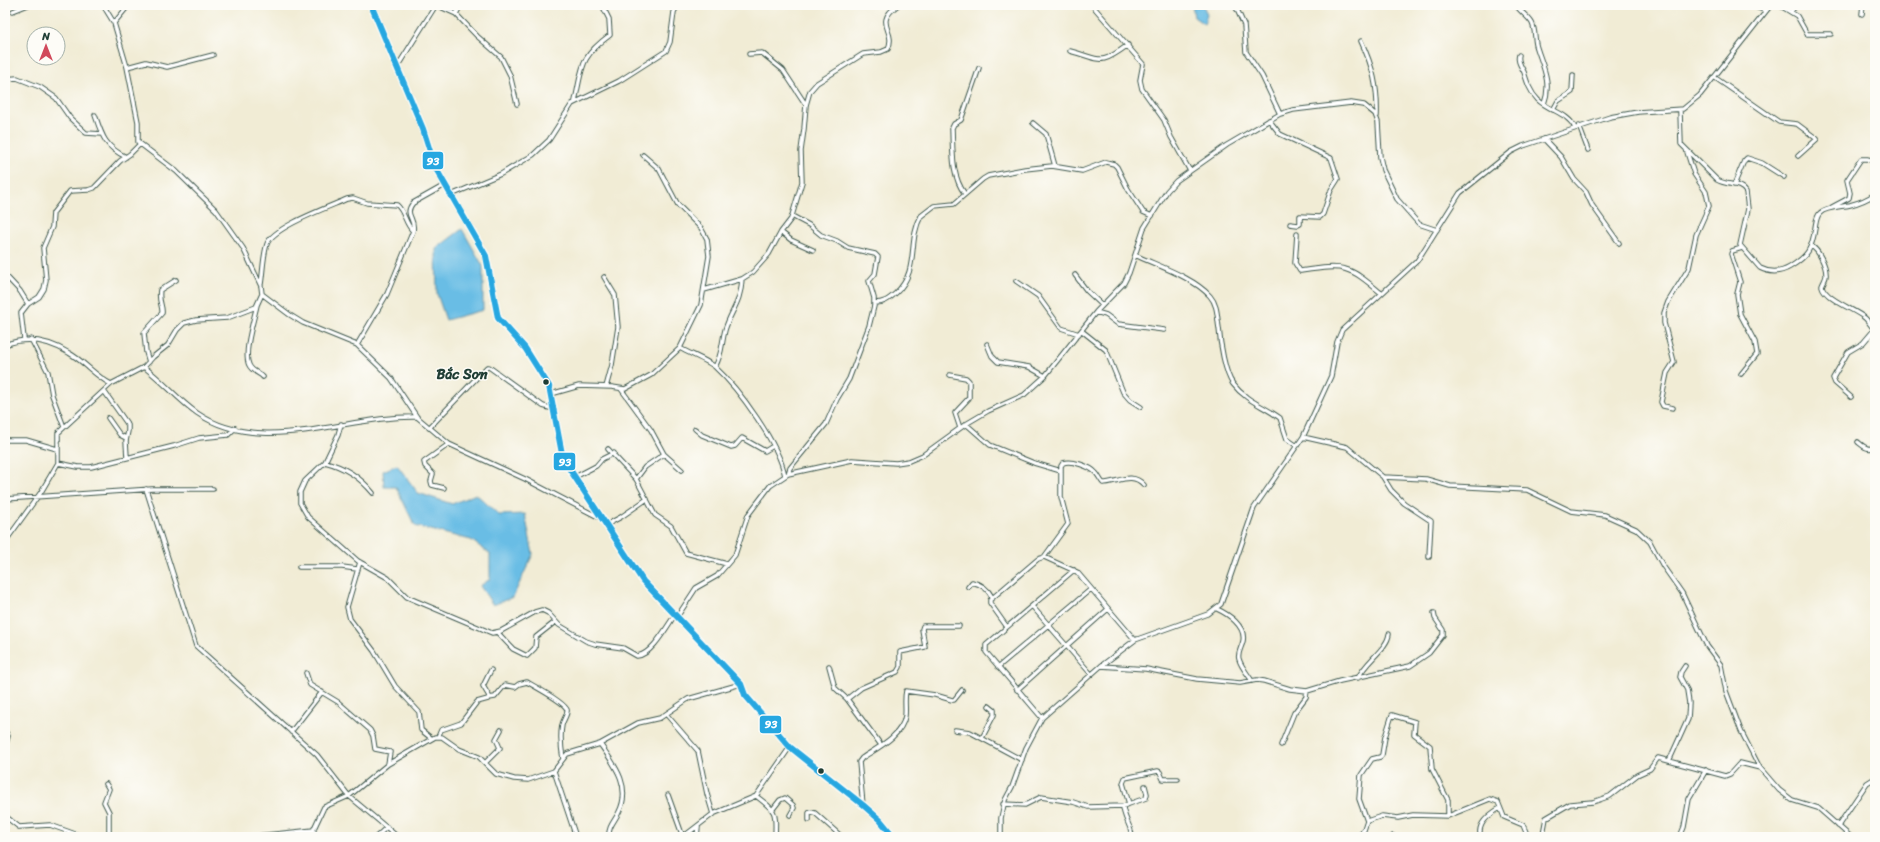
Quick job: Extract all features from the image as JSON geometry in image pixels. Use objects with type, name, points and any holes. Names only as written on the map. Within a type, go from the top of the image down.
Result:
[{"type":"street","points":[[14,11],[28,5]]},
{"type":"street","points":[[103,5],[114,23],[127,67],[138,122],[137,140],[140,144],[176,171],[216,210],[242,248],[261,286]]},
{"type":"street","points":[[114,23],[129,5]]},
{"type":"street","points":[[371,5],[423,129],[435,167],[486,256],[498,318],[525,348],[536,363],[549,386],[561,455],[643,580],[741,684],[745,695],[790,747],[863,805],[880,820],[894,837]]},
{"type":"street","points":[[397,67],[436,5],[456,14],[477,36],[501,57],[510,75],[518,104]]},
{"type":"street","points":[[456,14],[461,5]]},
{"type":"street","points":[[575,101],[584,61],[590,52],[610,35],[609,19],[602,5]]},
{"type":"street","points":[[451,196],[508,170],[539,151],[549,140],[569,107],[575,101],[615,84],[666,51],[670,42],[674,12],[678,5]]},
{"type":"street","points":[[704,290],[742,279],[753,272],[767,257],[792,216],[802,180],[801,151],[806,105],[810,91],[817,83],[863,54],[881,52],[888,49],[890,43],[886,19],[890,12],[898,5]]},
{"type":"street","points":[[1092,5],[1143,64],[1140,80],[1142,88],[1164,120],[1171,137],[1190,171]]},
{"type":"street","points":[[1236,5],[1244,25],[1246,52],[1262,76],[1280,114]]},
{"type":"street","points":[[1516,5],[1532,23],[1536,46],[1544,64],[1547,78],[1547,93],[1544,104]]},
{"type":"street","points":[[1750,5],[1766,10]]},
{"type":"street","points":[[1001,837],[1003,804],[1012,787],[1031,738],[1042,718],[1101,666],[1135,640],[1208,614],[1217,609],[1224,598],[1254,508],[1303,437],[1331,376],[1339,336],[1347,324],[1416,260],[1460,193],[1486,171],[1516,149],[1577,127],[1626,114],[1655,111],[1680,111],[1700,95],[1771,5]]},
{"type":"street","points":[[1779,5],[1791,11],[1801,22],[1807,34],[1831,34]]},
{"type":"street","points":[[1791,11],[1797,5]]},
{"type":"street","points":[[1862,14],[1863,5]]},
{"type":"street","points":[[1361,41],[1372,69],[1377,90],[1377,117],[1380,157],[1383,170],[1394,194],[1419,224],[1437,230]]},
{"type":"street","points":[[1070,51],[1091,58],[1103,60],[1108,59],[1128,45]]},
{"type":"street","points":[[749,54],[762,53],[783,70],[806,105]]},
{"type":"street","points":[[127,67],[146,62],[167,66],[213,55]]},
{"type":"street","points":[[1520,55],[1519,60],[1526,81],[1535,96],[1553,110],[1570,119],[1577,127],[1588,150]]},
{"type":"street","points":[[965,194],[956,179],[952,128],[954,124],[961,120],[979,68]]},
{"type":"street","points":[[1553,110],[1558,101],[1572,92],[1573,75]]},
{"type":"street","points":[[1714,77],[1779,122],[1797,124],[1817,139],[1798,156]]},
{"type":"street","points":[[5,79],[17,78],[40,87],[56,98],[70,118],[86,133],[102,134]]},
{"type":"street","points":[[341,424],[338,435],[325,462],[302,486],[299,498],[300,503],[311,520],[360,562],[388,578],[407,597],[487,632],[497,632],[538,610],[545,611],[555,622],[590,643],[623,648],[635,655],[640,656],[656,642],[696,588],[717,576],[737,552],[744,524],[751,510],[770,486],[787,475],[852,460],[896,463],[909,461],[923,455],[960,428],[988,411],[1024,396],[1045,376],[1096,312],[1124,283],[1142,234],[1152,216],[1171,186],[1190,171],[1228,145],[1280,114],[1294,110],[1351,103],[1364,105],[1373,111],[1377,117]]},
{"type":"street","points":[[1680,111],[1682,124],[1680,142],[1717,180],[1724,184],[1744,188],[1747,197],[1748,209],[1740,242],[1742,248],[1760,268],[1775,272],[1786,269],[1802,260],[1811,246],[1817,217],[1820,213],[1849,198],[1850,193],[1847,180],[1859,161],[1865,158],[1875,161]]},
{"type":"street","points":[[95,115],[102,134],[113,150],[126,157]]},
{"type":"street","points":[[1269,120],[1280,134],[1331,158],[1338,179],[1331,190],[1323,214],[1320,217],[1300,216],[1300,224],[1298,226],[1290,224]]},
{"type":"street","points":[[1033,123],[1046,134],[1055,166]]},
{"type":"street","points":[[1544,139],[1561,157],[1574,179],[1586,192],[1592,205],[1619,243]]},
{"type":"street","points":[[24,340],[21,313],[28,304],[42,294],[46,285],[43,248],[52,227],[53,213],[70,191],[92,190],[140,144]]},
{"type":"street","points":[[1673,408],[1663,406],[1661,402],[1667,373],[1674,362],[1664,323],[1664,314],[1668,302],[1689,268],[1695,238],[1709,206],[1706,192],[1694,174],[1686,148]]},
{"type":"street","points":[[551,394],[579,386],[621,389],[628,388],[651,375],[680,348],[701,305],[709,250],[705,233],[678,205],[656,164],[642,155]]},
{"type":"street","points":[[1734,185],[1744,161],[1747,158],[1762,163],[1784,177]]},
{"type":"street","points":[[874,302],[882,303],[888,300],[906,283],[911,268],[912,251],[921,216],[934,206],[951,205],[988,176],[1025,168],[1055,166],[1082,171],[1101,163],[1114,164],[1143,212],[1152,216]]},
{"type":"street","points":[[357,345],[387,294],[413,231],[414,222],[408,212],[411,205],[445,185]]},
{"type":"street","points":[[1827,210],[1851,204],[1875,194]]},
{"type":"street","points":[[263,377],[248,365],[248,350],[258,304],[262,294],[261,286],[266,246],[272,236],[290,225],[353,198],[366,203],[397,205],[402,209],[410,228],[413,231]]},
{"type":"street","points":[[787,475],[790,468],[826,424],[837,399],[849,380],[869,326],[874,302],[869,284],[875,274],[878,255],[848,248],[837,241],[821,235],[792,216]]},
{"type":"street","points":[[781,232],[791,240],[813,250]]},
{"type":"street","points":[[1297,234],[1295,263],[1300,271],[1328,267],[1350,270],[1361,276],[1381,293]]},
{"type":"street","points":[[1811,246],[1817,250],[1826,272],[1826,278],[1822,286],[1823,290],[1832,298],[1863,317],[1875,331],[1863,343],[1848,352],[1833,378],[1835,383],[1851,397]]},
{"type":"street","points":[[1741,374],[1757,354],[1754,340],[1741,317],[1738,294],[1740,282],[1731,254],[1732,251],[1742,248]]},
{"type":"street","points":[[1135,255],[1188,280],[1210,297],[1217,309],[1219,330],[1232,383],[1248,399],[1280,418],[1286,439],[1297,446]]},
{"type":"street","points":[[5,275],[20,290],[28,304]]},
{"type":"street","points":[[1075,275],[1087,291],[1102,305]]},
{"type":"street","points":[[604,277],[610,289],[614,293],[618,327],[612,365],[606,387]]},
{"type":"street","points":[[715,367],[722,352],[726,328],[741,296],[742,279]]},
{"type":"street","points":[[149,362],[144,334],[162,314],[158,298],[160,290],[176,280]]},
{"type":"street","points":[[1016,281],[1038,296],[1061,328],[1079,334]]},
{"type":"street","points":[[262,294],[290,315],[304,323],[357,345],[391,378],[417,417],[449,444],[603,519]]},
{"type":"street","points":[[5,542],[38,496],[58,462],[58,433],[64,427],[111,384],[144,367],[168,345],[176,330],[184,322],[232,317],[253,308],[258,304]]},
{"type":"street","points":[[1096,312],[1106,315],[1118,324],[1164,330]]},
{"type":"street","points":[[1082,331],[1106,350],[1123,392],[1130,400],[1141,408]]},
{"type":"street","points":[[5,345],[24,340],[31,340],[70,354],[97,376],[111,384]]},
{"type":"street","points":[[31,340],[48,372],[52,394],[64,427]]},
{"type":"street","points":[[987,344],[992,356],[998,362],[1031,368],[1045,376]]},
{"type":"street","points":[[680,348],[715,367],[732,385],[773,446],[787,475]]},
{"type":"street","points":[[144,367],[197,413],[224,426],[259,433],[281,433],[377,418],[417,417]]},
{"type":"street","points":[[430,428],[487,367],[492,367],[543,406],[553,408]]},
{"type":"street","points":[[950,375],[966,378],[969,381],[969,398],[955,413],[960,428]]},
{"type":"street","points":[[621,389],[651,430],[664,454],[682,470]]},
{"type":"street","points":[[104,391],[128,425],[126,438],[127,457]]},
{"type":"street","points":[[108,418],[120,435],[126,438]]},
{"type":"street","points":[[966,424],[990,445],[1034,463],[1061,471]]},
{"type":"street","points":[[58,462],[84,468],[174,446],[199,438],[228,435],[234,428]]},
{"type":"street","points":[[695,429],[702,435],[731,447],[735,446],[742,438],[765,451],[773,446]]},
{"type":"street","points":[[1303,437],[1347,447],[1383,477],[1391,490],[1404,503],[1430,521],[1429,557]]},
{"type":"street","points":[[5,440],[26,440],[58,449]]},
{"type":"street","points":[[1858,442],[1865,448],[1872,449],[1875,447]]},
{"type":"street","points":[[444,488],[432,485],[431,481],[433,474],[425,466],[424,462],[449,444]]},
{"type":"street","points":[[608,449],[614,453],[625,468],[636,479],[657,517],[671,526],[686,553],[727,564]]},
{"type":"street","points":[[575,477],[596,466],[602,459],[614,453]]},
{"type":"street","points":[[636,479],[645,467],[664,454]]},
{"type":"street","points":[[325,462],[337,465],[357,476],[373,493]]},
{"type":"street","points":[[1007,627],[990,602],[992,597],[1038,559],[1044,557],[1068,524],[1062,497],[1061,471],[1063,463],[1069,462],[1094,471],[1103,483],[1120,478],[1135,478],[1144,485]]},
{"type":"street","points":[[1383,477],[1426,479],[1450,486],[1526,490],[1571,511],[1610,517],[1630,526],[1642,534],[1650,542],[1663,566],[1682,593],[1707,646],[1721,665],[1728,697],[1742,731],[1760,768],[1773,784],[1792,800],[1818,808],[1851,837]]},
{"type":"street","points":[[146,489],[196,646],[317,755],[349,796],[398,837]]},
{"type":"street","points":[[5,499],[146,489],[213,489]]},
{"type":"street","points":[[606,525],[620,518],[647,499]]},
{"type":"street","points":[[1044,557],[1074,570],[1135,640]]},
{"type":"street","points":[[360,562],[357,569],[354,590],[347,608],[350,619],[374,651],[392,682],[420,712],[421,730],[431,738]]},
{"type":"street","points":[[299,567],[342,567],[357,569]]},
{"type":"street","points":[[1042,718],[998,667],[985,648],[986,645],[1074,570]]},
{"type":"street","points":[[968,587],[972,582],[979,584],[988,590],[992,597]]},
{"type":"street","points":[[998,667],[1091,589]]},
{"type":"street","points":[[1032,606],[1092,674]]},
{"type":"street","points":[[1018,690],[1068,647],[1108,609]]},
{"type":"street","points":[[1217,609],[1231,617],[1241,630],[1243,642],[1239,654],[1239,660],[1252,681]]},
{"type":"street","points":[[1101,666],[1146,669],[1196,679],[1240,683],[1252,681],[1268,682],[1290,689],[1307,691],[1406,668],[1429,653],[1444,633],[1435,618],[1434,613]]},
{"type":"street","points":[[497,632],[513,649],[527,656],[535,648],[536,637],[555,622]]},
{"type":"street","points":[[847,699],[861,688],[897,672],[900,667],[900,652],[924,647],[923,626],[959,626]]},
{"type":"street","points":[[1358,678],[1365,664],[1386,642],[1389,634]]},
{"type":"street","points":[[829,666],[833,685],[838,692],[847,699],[881,745]]},
{"type":"street","points":[[1669,761],[1688,719],[1689,703],[1687,690],[1680,677],[1685,666]]},
{"type":"street","points":[[489,698],[483,686],[491,670]]},
{"type":"street","points":[[306,673],[310,685],[338,702],[370,730],[375,749],[390,752],[388,764]]},
{"type":"street","points":[[438,737],[441,730],[461,723],[477,702],[495,697],[505,685],[515,688],[519,684],[527,682],[546,692],[566,707],[567,711],[561,737],[563,759]]},
{"type":"street","points":[[310,837],[322,808],[349,796],[388,764],[431,738],[438,737],[445,739],[459,750],[479,757],[486,762],[496,774],[517,780],[528,780],[554,771],[567,754],[600,744],[634,724],[657,719],[692,697],[741,684]]},
{"type":"street","points":[[863,805],[859,762],[862,758],[897,732],[904,717],[906,691],[935,695],[954,700],[962,690]]},
{"type":"street","points":[[1281,745],[1294,713],[1306,697],[1307,691]]},
{"type":"street","points":[[292,732],[322,692]]},
{"type":"street","points":[[982,738],[994,715],[994,710],[989,706]]},
{"type":"street","points":[[666,714],[698,750],[707,794],[713,814]]},
{"type":"street","points":[[1358,837],[1364,830],[1367,821],[1359,799],[1361,775],[1372,759],[1382,755],[1390,719],[1394,715],[1415,722],[1414,734],[1430,746],[1432,769],[1448,800],[1448,816]]},
{"type":"street","points":[[486,762],[500,748],[496,739],[501,730]]},
{"type":"street","points":[[955,730],[970,732],[1022,760]]},
{"type":"street","points":[[5,731],[8,736],[5,747]]},
{"type":"street","points":[[600,744],[618,770],[623,787],[622,804],[610,826],[609,837]]},
{"type":"street","points":[[668,795],[683,837],[713,814],[756,796],[790,747]]},
{"type":"street","points":[[1540,837],[1543,834],[1546,818],[1575,803],[1593,802],[1607,798],[1637,776],[1650,769],[1657,759],[1727,776],[1740,764],[1760,768]]},
{"type":"street","points":[[1680,837],[1684,827],[1690,799],[1706,770]]},
{"type":"street","points":[[554,771],[576,837]]},
{"type":"street","points":[[1129,804],[1123,783],[1125,778],[1158,771],[1163,779],[1178,779]]},
{"type":"street","points":[[1838,826],[1867,783],[1875,778]]},
{"type":"street","points":[[106,784],[109,789],[104,802],[109,812],[109,837]]},
{"type":"street","points":[[1003,804],[1024,805],[1040,797],[1073,802],[1088,807],[1123,806],[1146,798],[1147,794],[1145,786]]},
{"type":"street","points":[[756,796],[773,809],[775,814],[775,837]]},
{"type":"street","points":[[773,809],[780,800],[785,798],[793,805],[794,808],[790,815]]},
{"type":"street","points":[[1367,821],[1382,816],[1398,818],[1416,815],[1448,816],[1490,799],[1496,800],[1503,815],[1507,819],[1523,825],[1528,837]]},
{"type":"street","points":[[1123,806],[1124,814],[1132,833],[1132,837]]},
{"type":"street","points":[[1481,837],[1479,832],[1480,827],[1500,808]]},
{"type":"street","points":[[809,820],[810,812],[815,813],[842,837]]},
{"type":"street","points":[[5,816],[19,827],[50,825],[78,835],[89,837]]},
{"type":"street","points":[[697,837],[698,827]]},
{"type":"street","points":[[376,837],[387,828]]},
{"type":"street","points":[[246,837],[314,830]]},
{"type":"water","points":[[1192,5],[1203,5],[1207,15],[1204,24],[1194,17]]},
{"type":"water","points":[[462,229],[483,266],[483,310],[446,320],[437,294],[436,249]]},
{"type":"water","points":[[397,465],[418,493],[452,504],[476,494],[499,515],[525,514],[533,554],[513,597],[493,605],[480,586],[490,579],[490,554],[471,540],[415,526],[396,487],[384,487],[383,471]]},
{"type":"transit line","name":"93","points":[[371,5],[423,129],[435,167],[486,256],[498,318],[525,348],[549,386],[563,459],[643,581],[741,684],[745,695],[790,747],[863,805],[880,820],[894,837]]},
{"type":"district","name":"Bắc Sơn","points":[[462,374]]}]
